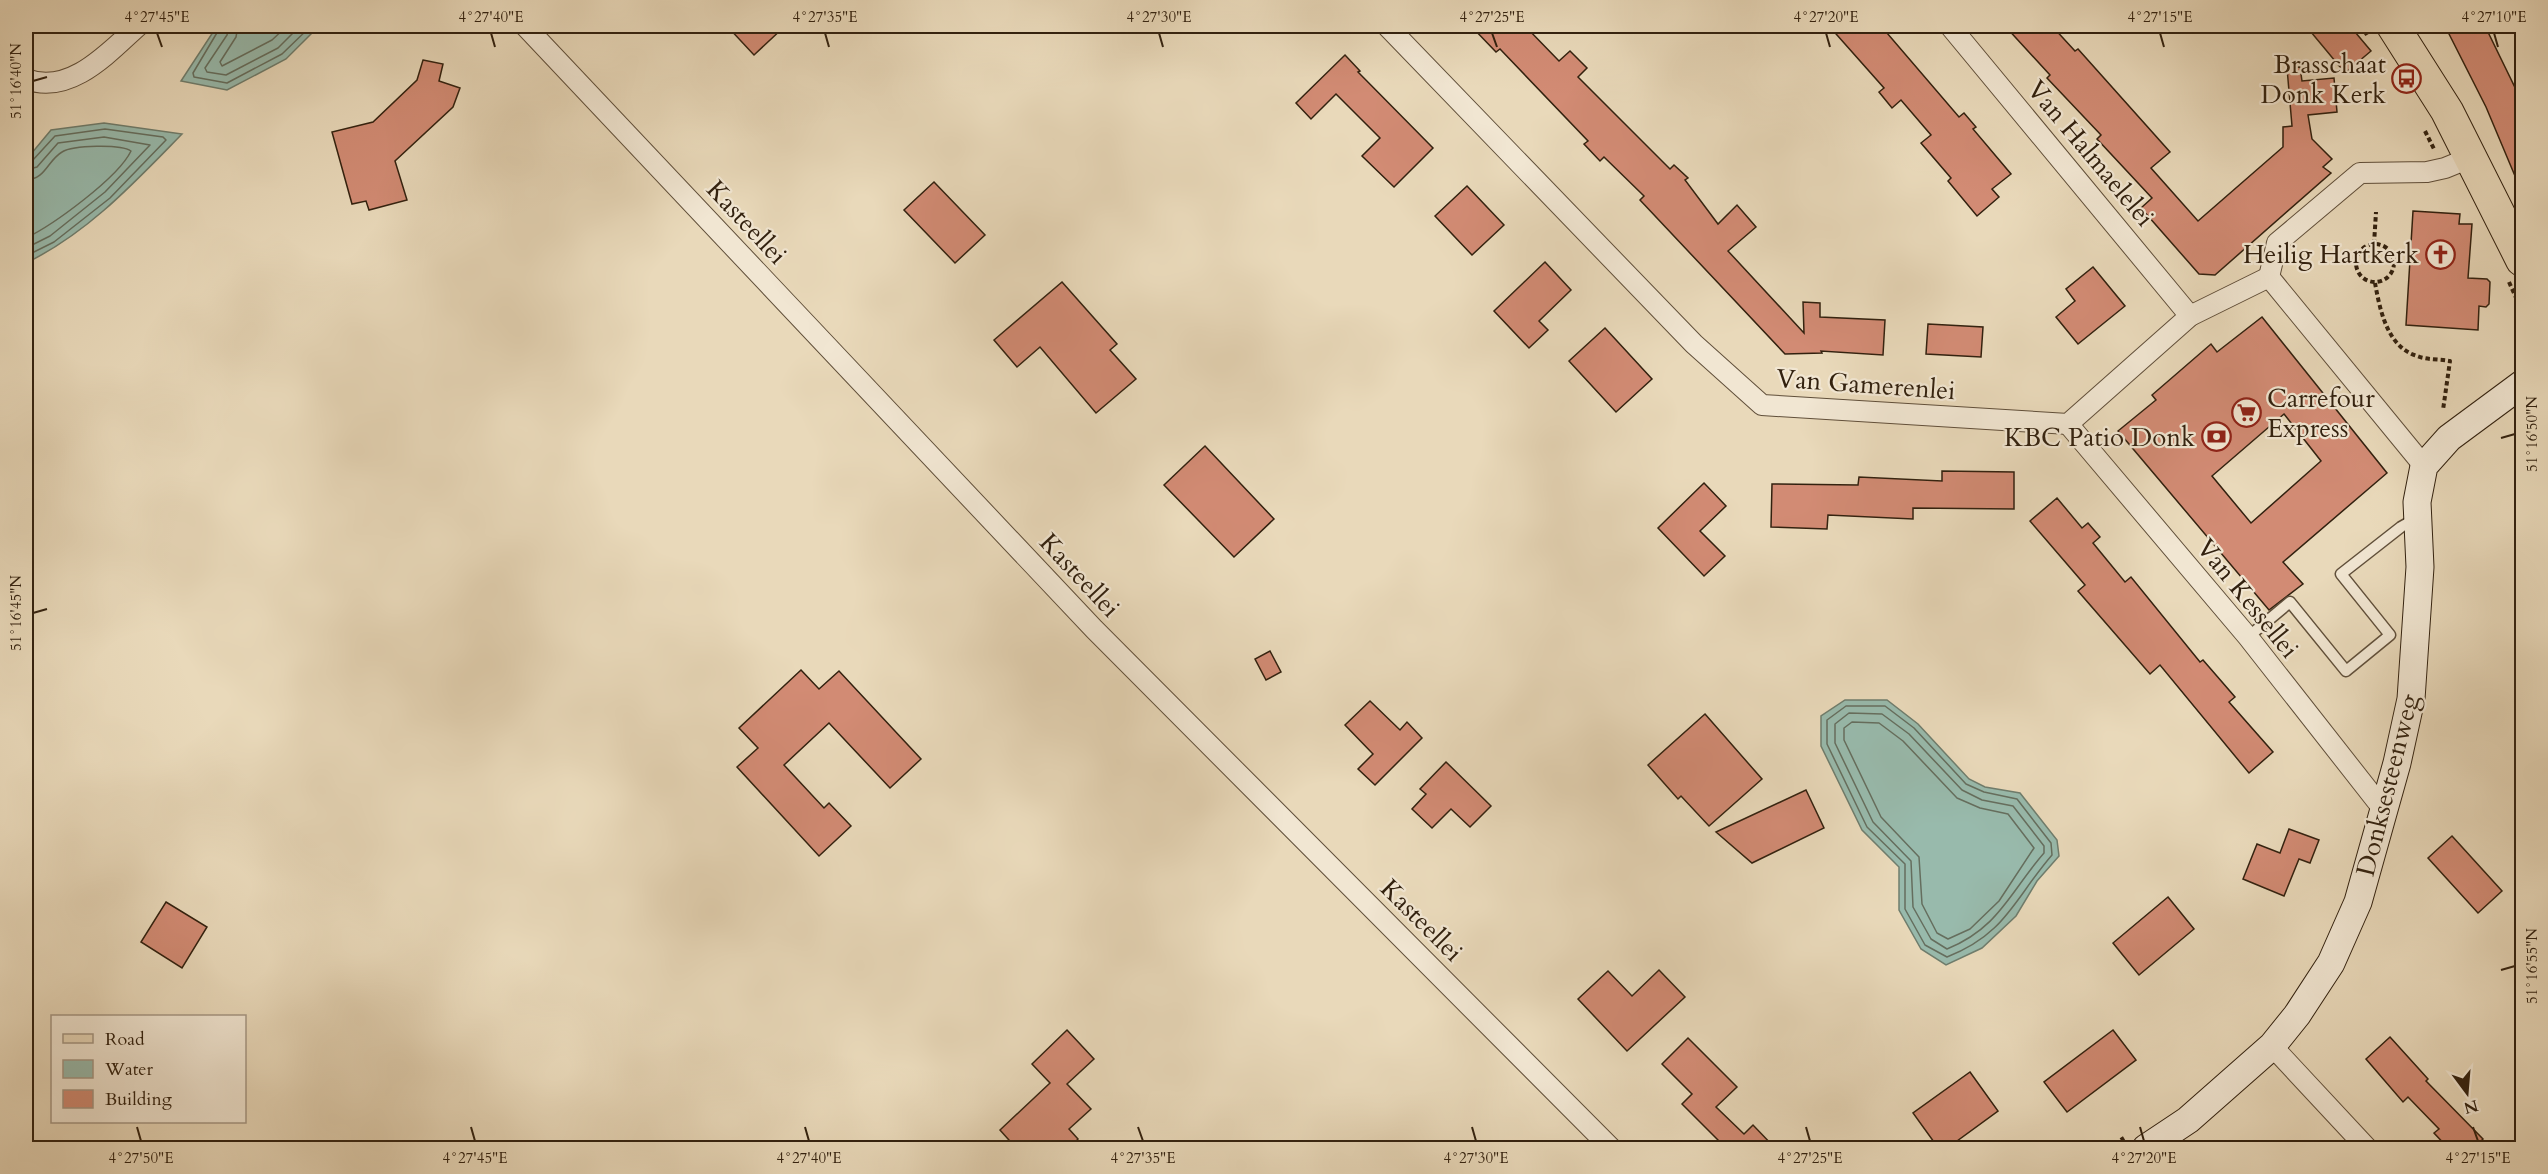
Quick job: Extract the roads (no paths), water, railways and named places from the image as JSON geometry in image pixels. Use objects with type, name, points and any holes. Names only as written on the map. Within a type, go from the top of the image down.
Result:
[{"type":"main road","points":[[2393,26],[2472,157],[2523,260]]},
{"type":"street","points":[[26,79],[53,82],[80,75],[138,26]]},
{"type":"street","name":"Kasteellei","points":[[525,26],[1094,630],[1611,1149]]},
{"type":"street","name":"Van Gamerenlei","points":[[1387,26],[1694,344],[1762,405],[2068,424]]},
{"type":"street","name":"Van Halmaelelei","points":[[1950,26],[2190,315]]},
{"type":"street","points":[[2269,277],[2277,243],[2360,173],[2427,172],[2445,168],[2472,157]]},
{"type":"street","points":[[2068,424],[2190,315],[2269,277]]},
{"type":"street","points":[[2269,277],[2424,466],[2449,438],[2523,384]]},
{"type":"street","name":"Van Kessellei","points":[[2068,424],[2248,637],[2383,809]]},
{"type":"street","name":"Donksesteenweg","points":[[2146,1149],[2188,1120],[2272,1046],[2297,1015],[2331,963],[2358,902],[2411,699],[2420,567],[2417,502],[2424,466]]},
{"type":"street","points":[[2272,1046],[2367,1149]]},
{"type":"lane","points":[[2248,637],[2290,602],[2346,671],[2390,635],[2341,574],[2401,527],[2417,518]]},
{"type":"water","points":[[217,26],[319,26],[286,59],[227,90],[181,81]]},
{"type":"water","points":[[104,123],[182,134],[90,222],[49,251],[26,263],[26,160],[51,130]]},
{"type":"water","points":[[1845,700],[1887,700],[1918,724],[1969,779],[1985,787],[2020,793],[2057,840],[2059,856],[2037,881],[2016,916],[1982,948],[1946,965],[1921,949],[1899,910],[1899,867],[1862,830],[1821,746],[1821,716]]},
{"type":"place","name":"Brasschaat Donk Kerk","points":[[2407,79]]},
{"type":"place","name":"Heilig Hartkerk","points":[[2440,254]]},
{"type":"place","name":"Carrefour Express","points":[[2246,413]]},
{"type":"place","name":"KBC Patio Donk","points":[[2216,437]]}]
